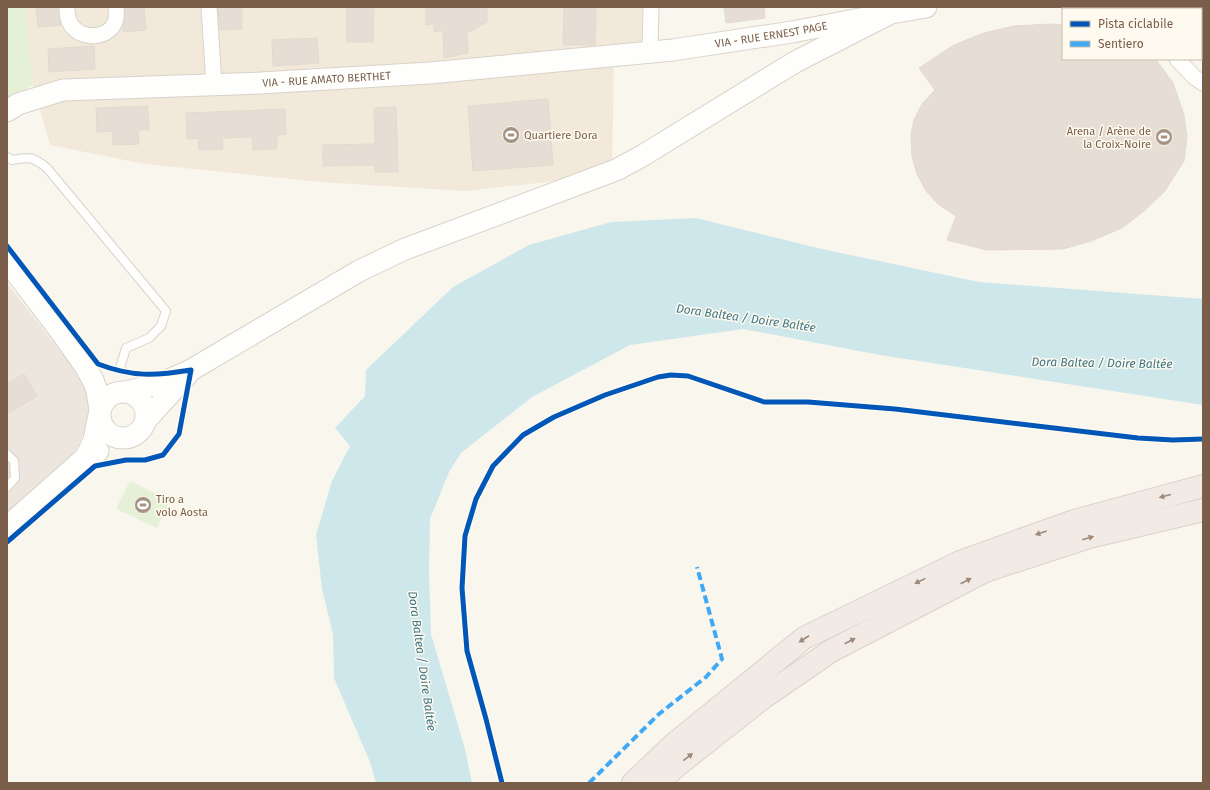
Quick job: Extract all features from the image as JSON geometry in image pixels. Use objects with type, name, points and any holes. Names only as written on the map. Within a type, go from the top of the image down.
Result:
[{"type":"highway","points":[[633,783],[674,744],[804,638],[960,562],[1074,521],[1203,486]]},
{"type":"highway","points":[[659,783],[674,768],[764,697],[831,651],[985,571],[1089,537],[1203,510]]},
{"type":"street","points":[[67,7],[68,19],[71,26],[77,32],[92,36],[104,34],[113,26],[117,19],[116,7]]},
{"type":"street","points":[[209,7],[214,85]]},
{"type":"street","points":[[650,51],[651,7]]},
{"type":"street","name":"VIA - RUE ERNEST PAGE","points":[[650,51],[673,50],[785,33],[926,7]]},
{"type":"street","points":[[86,457],[94,440],[100,410],[106,399],[112,394],[164,382],[191,370],[359,271],[405,249],[616,170],[655,148],[795,62],[891,13]]},
{"type":"street","name":"VIA - RUE AMATO BERTHET","points":[[7,111],[18,104],[63,90],[260,84],[430,73],[650,51]]},
{"type":"street","points":[[1178,60],[1194,77],[1203,83]]},
{"type":"street","points":[[7,261],[85,366],[97,391],[101,421],[104,428],[110,433],[124,438],[132,436],[138,432],[143,427],[146,420],[191,370]]},
{"type":"street","points":[[85,366],[105,378],[123,392],[134,394],[140,399],[145,405],[146,420]]},
{"type":"street","points":[[7,527],[86,457],[102,449],[116,436]]},
{"type":"lane","points":[[7,157],[12,160],[27,157],[37,160],[47,168],[166,311],[161,326],[149,338],[126,348],[120,368]]},
{"type":"lane","points":[[7,454],[14,461],[15,478],[7,487]]},
{"type":"shaded area","name":"Quartiere Dora","points":[[25,7],[651,7],[650,51],[614,55],[612,175],[465,191],[321,182],[145,164],[50,145],[33,85]]},
{"type":"shaded area","points":[[7,283],[75,370],[84,384],[89,405],[85,431],[74,454],[7,513]]},
{"type":"green space","points":[[7,7],[25,7],[33,85],[7,100]]},
{"type":"green space","name":"Tiro a volo Aosta","points":[[130,481],[170,501],[157,528],[116,509]]},
{"type":"water","name":"Dora Baltea / Doire Baltée","points":[[696,218],[822,249],[979,282],[1203,299],[1203,405],[880,355],[743,329],[630,345],[532,397],[461,453],[449,472],[430,519],[429,571],[431,634],[465,749],[472,783],[376,783],[370,762],[334,678],[333,634],[322,589],[316,535],[332,481],[350,446],[335,428],[365,396],[366,370],[453,287],[529,245],[611,222]]},
{"type":"building","points":[[36,7],[58,7],[61,25],[38,27]]},
{"type":"building","points":[[125,7],[144,7],[146,30],[123,32]]},
{"type":"building","points":[[218,7],[242,7],[242,29],[220,30]]},
{"type":"building","points":[[347,7],[374,7],[373,42],[347,42]]},
{"type":"building","points":[[426,7],[487,7],[487,22],[467,33],[468,53],[444,58],[443,30],[434,32],[434,24],[426,25]]},
{"type":"building","points":[[564,7],[596,7],[595,45],[563,45]]},
{"type":"building","points":[[724,7],[764,7],[765,18],[726,23]]},
{"type":"building","points":[[1062,25],[1062,60],[1155,60],[1173,83],[1184,115],[1187,138],[1184,161],[1164,192],[1145,210],[1122,228],[1091,241],[1063,249],[987,250],[947,240],[956,216],[938,204],[926,191],[917,174],[912,156],[911,135],[914,120],[922,104],[935,90],[919,68],[954,45],[984,33],[1014,26]]},
{"type":"building","points":[[317,38],[319,63],[273,66],[272,40]]},
{"type":"building","points":[[94,46],[95,69],[49,72],[48,49]]},
{"type":"building","name":"Quartiere Dora","points":[[548,99],[553,165],[473,171],[468,106]]},
{"type":"building","points":[[148,106],[149,130],[138,130],[139,144],[113,145],[112,131],[97,132],[96,108]]},
{"type":"building","points":[[396,107],[398,172],[375,172],[375,165],[323,166],[323,145],[375,144],[374,108]]},
{"type":"building","points":[[285,109],[286,134],[277,135],[277,149],[253,150],[252,137],[222,138],[223,149],[199,150],[198,138],[187,139],[186,113]]},
{"type":"building","points":[[24,374],[37,396],[7,414],[7,384]]},
{"type":"marked path","points":[[589,783],[659,714],[706,677],[722,659],[697,567]]},
{"type":"cycle path","points":[[7,246],[98,364],[122,371],[144,374],[191,370],[179,434],[163,455],[145,460],[126,460],[95,466],[7,542]]},
{"type":"cycle path","points":[[502,783],[467,651],[462,588],[465,536],[476,499],[493,466],[523,435],[554,417],[605,395],[658,377],[671,375],[688,376],[764,402],[808,402],[895,409],[1138,438],[1173,440],[1203,439]]},
{"type":"place","name":"Quartiere Dora","points":[[511,135]]},
{"type":"place","name":"Arena / Arène de la Croix-Noire","points":[[1164,137]]},
{"type":"place","name":"Tiro a volo Aosta","points":[[143,505]]}]
